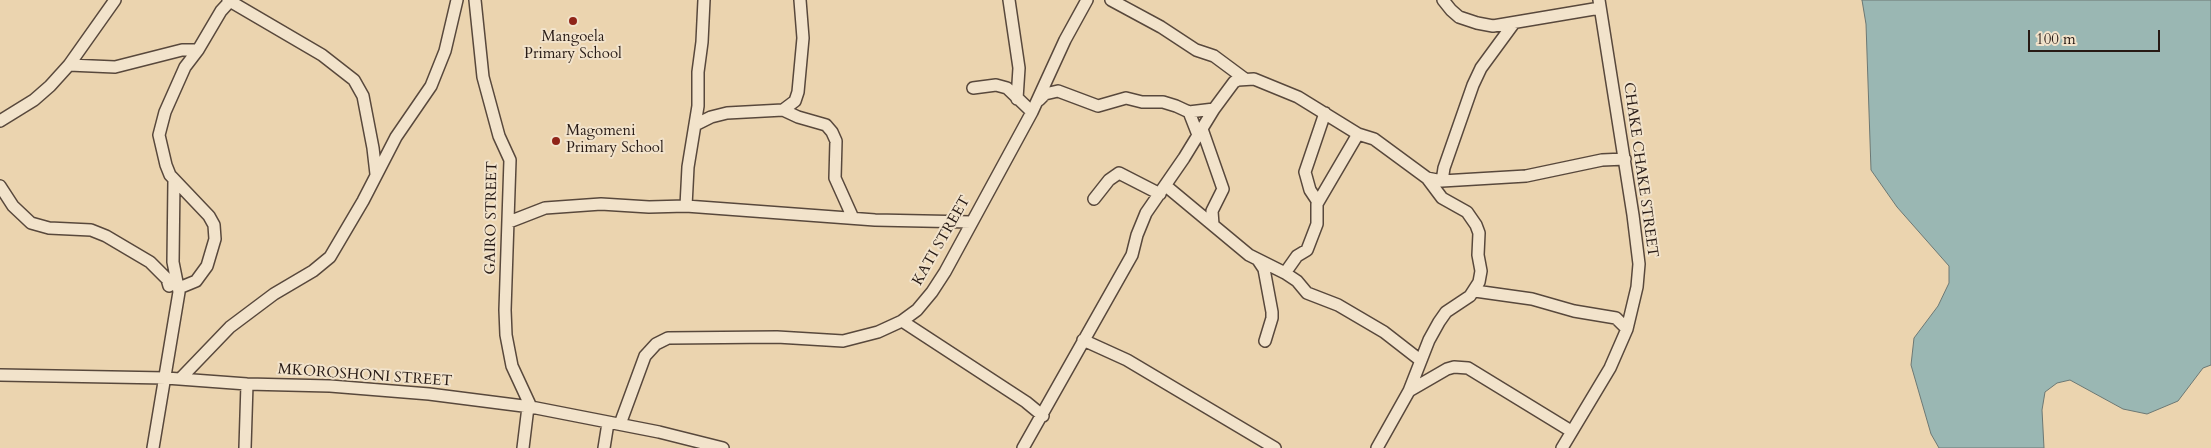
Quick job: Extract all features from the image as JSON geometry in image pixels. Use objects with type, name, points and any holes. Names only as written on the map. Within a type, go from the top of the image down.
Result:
[{"type":"street","points":[[0,121],[34,100],[69,66],[114,0]]},
{"type":"street","points":[[174,287],[189,285],[201,275],[207,266],[215,239],[214,225],[209,216],[174,180],[166,165],[159,135],[165,112],[185,67],[230,0],[322,56],[354,80],[363,96],[374,148],[376,174]]},
{"type":"street","points":[[180,380],[230,327],[274,294],[313,272],[330,257],[364,201],[376,174],[399,134],[430,86],[445,51],[457,0]]},
{"type":"street","name":"GAIRO STREET","points":[[475,0],[483,77],[499,136],[510,160],[505,310],[506,335],[512,366],[529,407]]},
{"type":"street","points":[[686,206],[688,167],[696,125],[704,0]]},
{"type":"street","points":[[784,110],[794,101],[798,92],[803,38],[800,0]]},
{"type":"street","points":[[1009,0],[1019,68],[1017,98]]},
{"type":"street","name":"KATI STREET","points":[[620,424],[645,356],[656,344],[668,338],[777,337],[843,342],[878,332],[917,310],[932,292],[1032,112],[1068,34],[1087,0]]},
{"type":"street","points":[[1112,0],[1161,27],[1196,50],[1214,56],[1245,79]]},
{"type":"street","points":[[1443,0],[1450,10],[1459,16],[1477,23],[1493,26],[1600,4]]},
{"type":"street","name":"CHAKE CHAKE STREET","points":[[1562,448],[1571,431],[1588,408],[1610,368],[1627,329],[1636,291],[1639,264],[1625,159],[1600,4]]},
{"type":"street","points":[[1442,181],[1444,168],[1472,85],[1514,23]]},
{"type":"street","points":[[69,66],[115,67],[182,50],[198,50]]},
{"type":"street","points":[[1023,448],[1043,416],[1132,255],[1146,214],[1214,109],[1234,82],[1245,79],[1261,81],[1298,97],[1358,134],[1374,139],[1427,178],[1442,198],[1467,212],[1476,224],[1479,233],[1478,255],[1481,271],[1475,291],[1446,312],[1429,340],[1409,391],[1377,448]]},
{"type":"street","points":[[973,88],[996,85],[1008,88],[1032,112]]},
{"type":"street","points":[[1037,101],[1045,94],[1058,91],[1098,106],[1126,98],[1142,102],[1163,102],[1189,112],[1214,109]]},
{"type":"street","points":[[696,125],[711,117],[727,113],[784,110],[798,117],[826,125],[836,141],[835,178],[853,218]]},
{"type":"street","points":[[1189,112],[1200,132],[1223,189],[1212,211],[1213,225]]},
{"type":"street","points":[[1318,202],[1308,186],[1305,172],[1325,113]]},
{"type":"street","points":[[1285,273],[1297,256],[1307,250],[1317,224],[1316,210],[1318,202],[1358,134]]},
{"type":"street","points":[[1427,178],[1442,181],[1526,176],[1602,160],[1625,159]]},
{"type":"street","points":[[1094,199],[1109,180],[1119,173],[1163,190],[1213,225],[1249,254],[1297,281],[1307,293],[1351,312],[1384,332],[1420,360]]},
{"type":"street","points":[[153,448],[166,378],[174,287],[174,180]]},
{"type":"street","points":[[0,186],[13,206],[31,224],[48,228],[91,230],[106,236],[150,262],[174,287]]},
{"type":"street","points":[[509,222],[545,208],[566,205],[623,204],[649,208],[686,206],[853,218],[971,222]]},
{"type":"street","points":[[1258,260],[1264,269],[1272,312],[1265,341]]},
{"type":"street","points":[[1475,291],[1532,299],[1574,311],[1613,318],[1621,321],[1627,329]]},
{"type":"street","points":[[902,320],[1026,402],[1043,416]]},
{"type":"street","points":[[1084,340],[1127,360],[1275,448]]},
{"type":"street","points":[[1409,391],[1446,369],[1454,367],[1468,368],[1571,431]]},
{"type":"street","name":"MKOROSHONI STREET","points":[[0,374],[166,378],[247,384],[330,386],[429,394],[529,407],[620,424],[723,448]]},
{"type":"street","points":[[245,448],[247,384]]},
{"type":"street","points":[[523,448],[529,407]]},
{"type":"street","points":[[604,448],[608,422]]},
{"type":"water","points":[[1862,0],[2211,0],[2211,365],[2203,368],[2178,401],[2147,414],[2123,409],[2070,380],[2057,383],[2045,392],[2042,410],[2044,448],[1939,448],[1931,434],[1911,365],[1914,338],[1938,306],[1949,283],[1949,266],[1897,207],[1871,170],[1866,24]]},
{"type":"place","name":"Mangoela Primary School","points":[[573,21]]},
{"type":"place","name":"Magomeni Primary School","points":[[556,141]]}]
